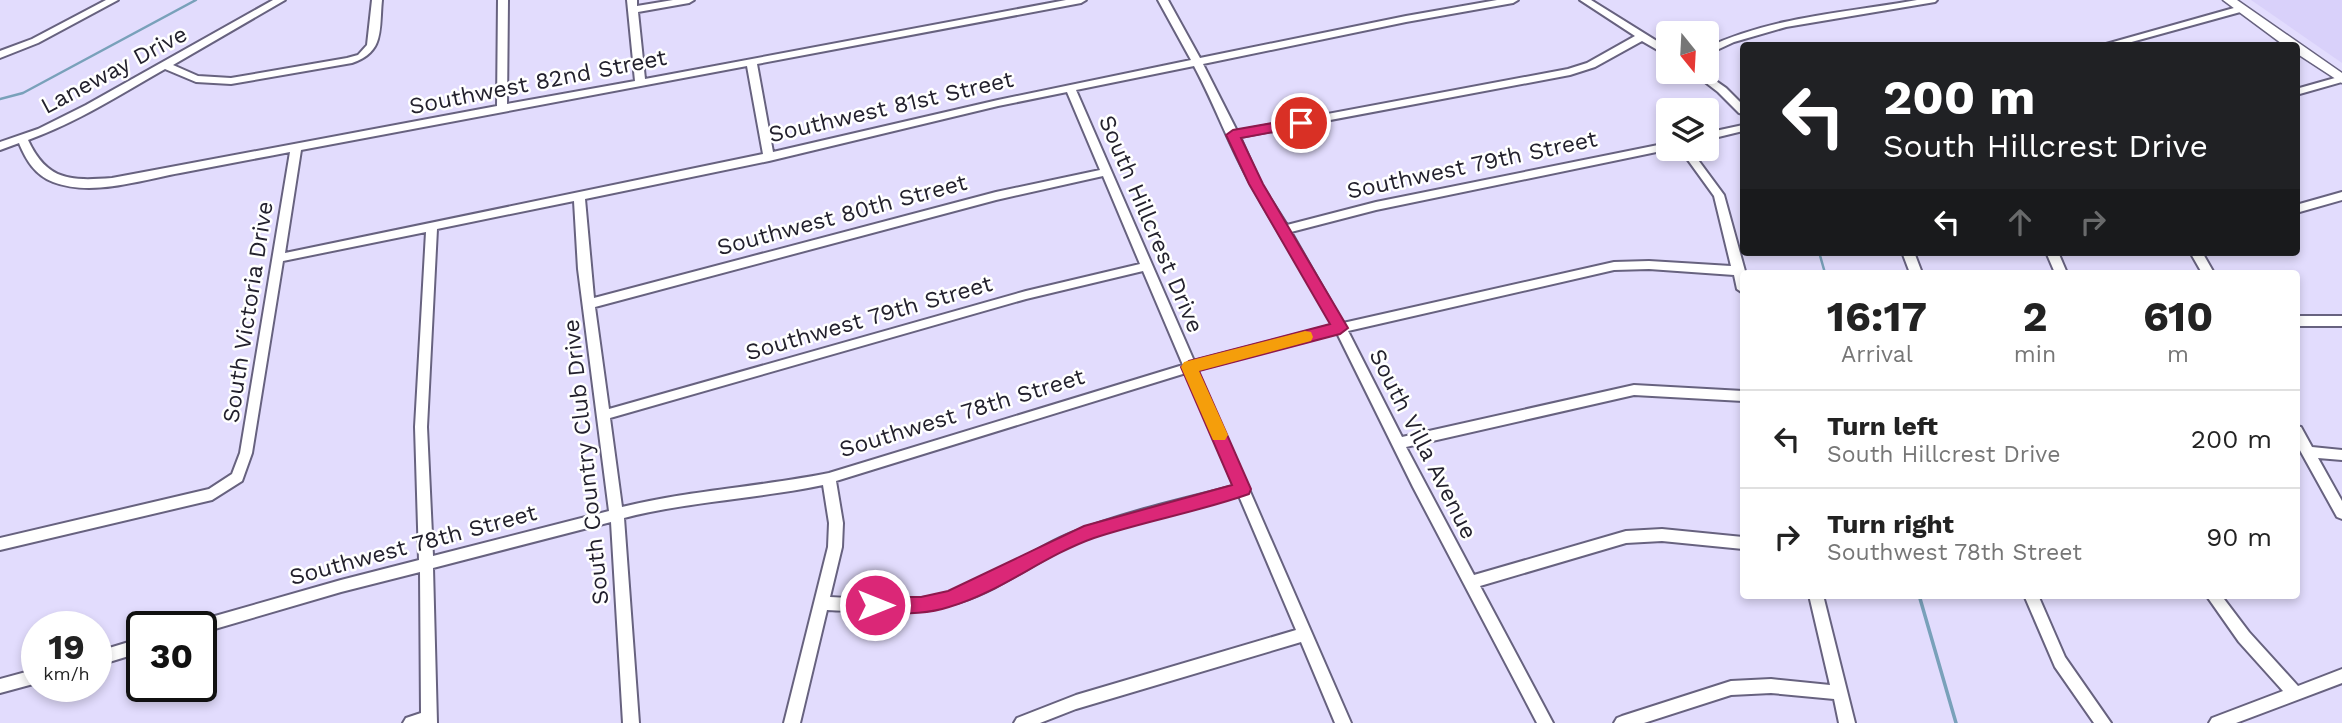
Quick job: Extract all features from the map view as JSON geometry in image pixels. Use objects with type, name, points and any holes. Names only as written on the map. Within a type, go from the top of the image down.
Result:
[{"type":"main road","points":[[2229,0],[2289,42]]},
{"type":"main road","points":[[2300,50],[2342,79]]},
{"type":"street","points":[[0,55],[35,41],[113,0]]},
{"type":"street","name":"Laneway Drive","points":[[0,146],[66,120],[280,0]]},
{"type":"street","points":[[165,65],[196,79],[231,81],[355,59],[372,46],[377,0]]},
{"type":"street","points":[[502,109],[503,0]]},
{"type":"street","points":[[640,82],[633,5],[688,0]]},
{"type":"street","name":"Southwest 82nd Street","points":[[22,139],[40,172],[66,181],[88,184],[130,180],[751,61],[1031,4],[1081,0]]},
{"type":"street","name":"South Villa Avenue","points":[[1163,0],[1256,184],[1340,328],[1545,723]]},
{"type":"street","name":"Southwest 81st Street","points":[[279,258],[768,157],[1070,88],[1406,19],[1513,0]]},
{"type":"street","points":[[1585,0],[1656,46]]},
{"type":"street","points":[[1719,46],[1737,37],[1767,29],[1932,0]]},
{"type":"street","points":[[2119,42],[2241,9]]},
{"type":"street","points":[[1233,135],[1570,72],[1591,65],[1641,37]]},
{"type":"street","points":[[751,61],[768,157]]},
{"type":"street","points":[[2300,91],[2342,79]]},
{"type":"street","points":[[1714,84],[1740,108]]},
{"type":"street","name":"South Hillcrest Drive","points":[[1070,88],[1343,723]]},
{"type":"street","points":[[1719,134],[1740,129]]},
{"type":"street","name":"South Victoria Drive","points":[[0,544],[212,494],[233,481],[240,472],[246,453],[296,148]]},
{"type":"street","name":"Southwest 79th Street","points":[[1285,230],[1376,206],[1656,148]]},
{"type":"street","points":[[1694,161],[1719,195],[1740,276]]},
{"type":"street","name":"Southwest 80th Street","points":[[589,304],[975,202],[1107,172]]},
{"type":"street","name":"South Country Club Drive","points":[[579,196],[589,304],[617,515],[631,723]]},
{"type":"street","points":[[2300,208],[2342,197]]},
{"type":"street","points":[[411,723],[429,721],[421,427],[432,226]]},
{"type":"street","name":"Southwest 78th Street","points":[[217,623],[426,564],[680,500],[770,491],[828,478],[1189,367],[1340,328],[1614,266],[1649,265],[1739,271]]},
{"type":"street","name":"Southwest 79th Street","points":[[604,415],[1026,295],[1147,266]]},
{"type":"street","points":[[2300,321],[2342,321]]},
{"type":"street","points":[[1399,443],[1634,390],[1740,396]]},
{"type":"street","points":[[2300,438],[2342,513]]},
{"type":"street","points":[[2308,452],[2342,455]]},
{"type":"street","points":[[792,723],[836,534],[828,478]]},
{"type":"street","points":[[822,603],[899,606],[948,600],[974,590],[1055,546],[1090,532],[1243,489]]},
{"type":"street","points":[[1471,582],[1626,537],[1662,535],[1740,543]]},
{"type":"street","points":[[1817,599],[1847,723]]},
{"type":"street","points":[[2033,599],[2060,662],[2103,723]]},
{"type":"street","points":[[2216,599],[2244,637],[2295,693]]},
{"type":"street","points":[[1021,723],[1076,702],[1304,634]]},
{"type":"street","points":[[2217,723],[2253,717],[2295,693],[2342,676]]},
{"type":"street","points":[[0,686],[21,680]]},
{"type":"street","points":[[1622,723],[1731,688],[1771,686],[1840,693]]},
{"type":"shaded area","points":[[2251,0],[2342,0],[2342,63]]},
{"type":"waterway","points":[[0,99],[23,93],[196,0]]},
{"type":"waterway","points":[[1820,256],[1824,270]]},
{"type":"waterway","points":[[1920,599],[1956,723]]},
{"type":"slow traffic","points":[[1219,435],[1189,367],[1305,337]]},
{"type":"route","points":[[875,605],[921,605],[948,600],[974,590],[1055,546],[1090,532],[1243,489],[1189,367],[1340,328],[1256,184],[1233,135],[1301,123]]}]
